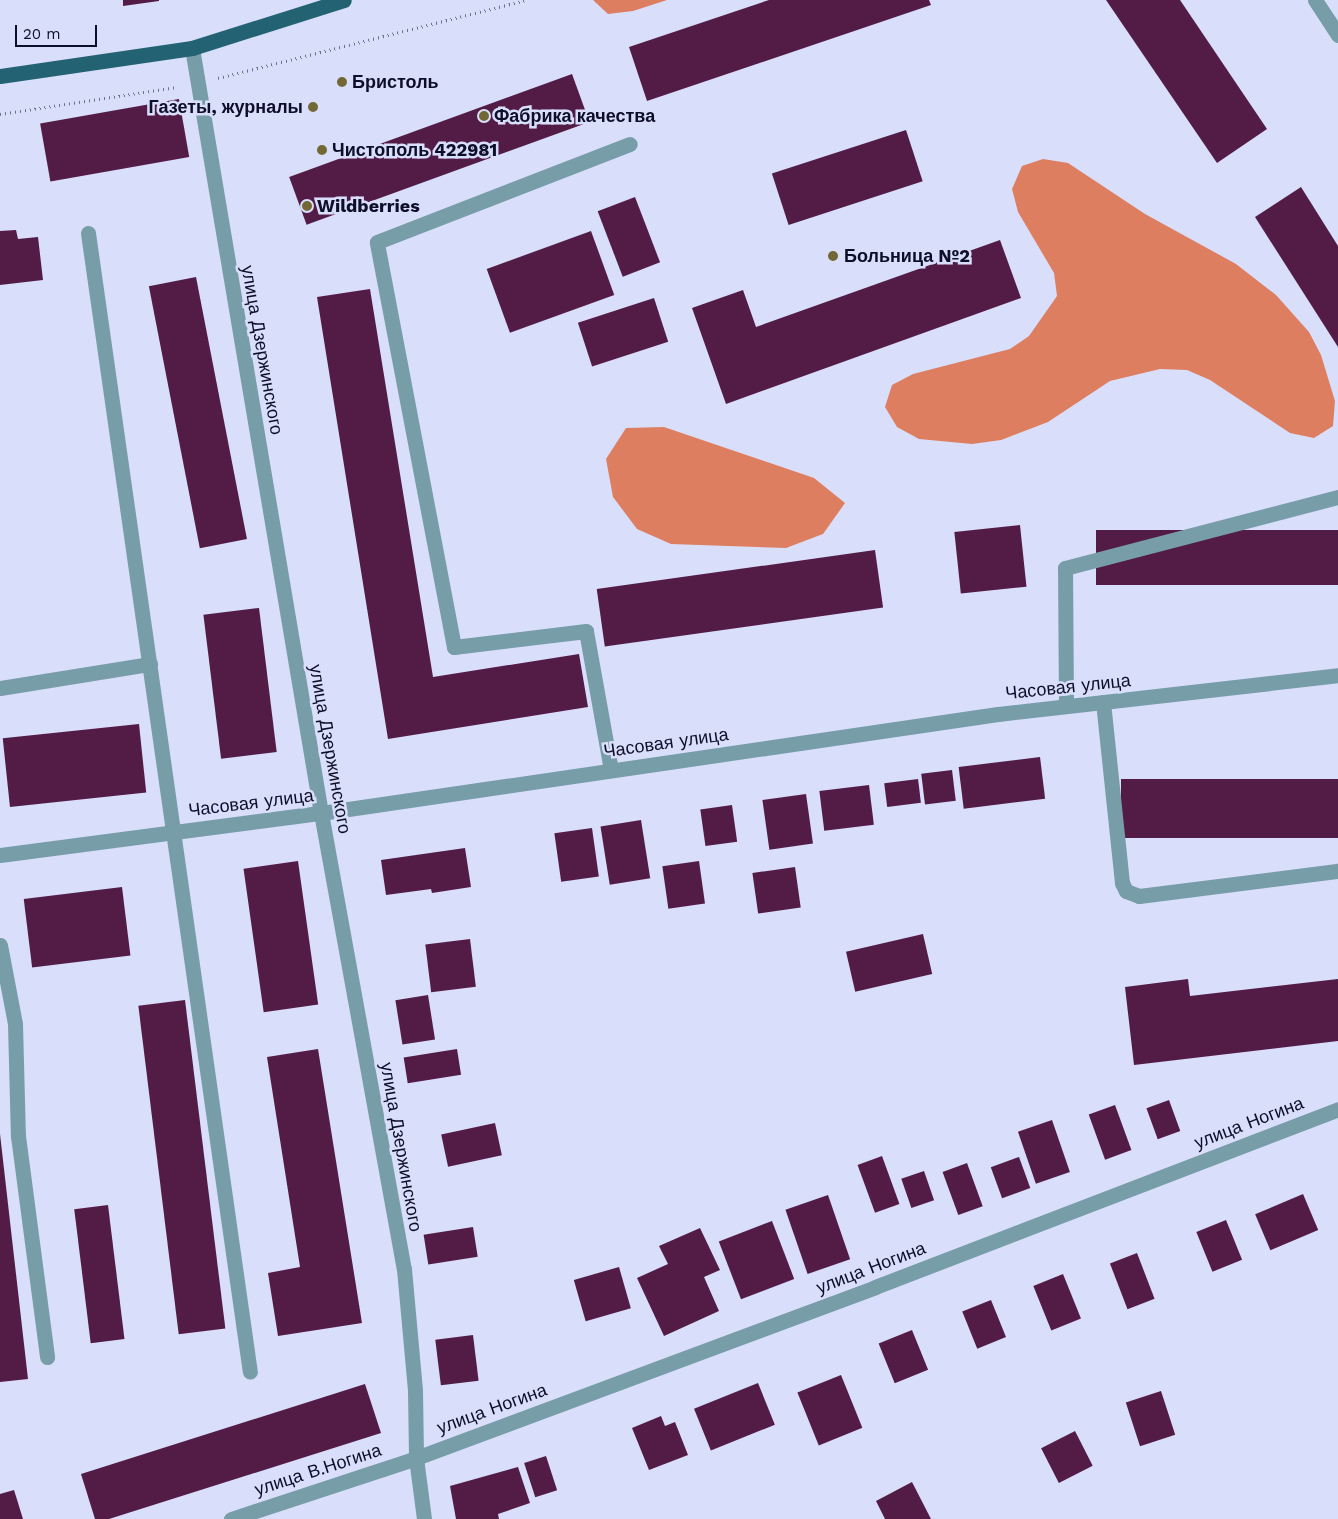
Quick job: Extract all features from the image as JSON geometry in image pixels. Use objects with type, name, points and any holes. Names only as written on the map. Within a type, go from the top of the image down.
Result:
[{"type":"main road","points":[[0,76],[192,48],[344,0]]},
{"type":"street","points":[[1316,0],[1338,35]]},
{"type":"street","name":"улица Дзержинского","points":[[192,48],[321,813],[404,1269],[415,1391],[416,1458],[424,1519]]},
{"type":"street","points":[[611,770],[586,631],[454,647],[377,242],[630,144]]},
{"type":"street","points":[[88,233],[250,1372]]},
{"type":"street","points":[[1066,706],[1065,568],[1338,498]]},
{"type":"street","points":[[0,688],[150,664]]},
{"type":"street","name":"Часовая улица","points":[[0,855],[321,813],[1066,706],[1338,675]]},
{"type":"street","points":[[1103,702],[1122,883],[1126,891],[1139,896],[1338,871]]},
{"type":"street","points":[[0,945],[16,1024],[18,1136],[47,1357]]},
{"type":"street","name":"улица Ногина","points":[[416,1458],[876,1287],[1338,1109]]},
{"type":"street","name":"улица В.Ногина","points":[[231,1519],[416,1458]]},
{"type":"path","points":[[0,114],[198,83],[527,0]]},
{"type":"shaded area","points":[[593,0],[667,0],[633,11],[608,14]]},
{"type":"shaded area","points":[[1043,159],[1068,163],[1145,214],[1236,264],[1276,295],[1309,332],[1321,355],[1335,401],[1333,426],[1314,438],[1290,433],[1210,380],[1187,370],[1160,369],[1110,381],[1048,422],[1001,440],[972,444],[919,439],[897,427],[885,407],[892,385],[913,374],[1010,349],[1029,336],[1057,296],[1054,273],[1018,212],[1012,189],[1022,166]]},
{"type":"shaded area","points":[[664,427],[814,478],[845,503],[823,534],[786,548],[671,544],[637,529],[613,497],[606,459],[626,428]]},
{"type":"building","points":[[123,0],[159,0],[159,1],[123,6]]},
{"type":"building","points":[[769,0],[929,0],[931,5],[647,101],[629,47]]},
{"type":"building","points":[[1106,0],[1180,0],[1267,129],[1217,163]]},
{"type":"building","points":[[572,74],[589,122],[307,225],[289,177]]},
{"type":"building","points":[[179,99],[189,157],[50,182],[40,123]]},
{"type":"building","points":[[906,130],[923,181],[789,225],[772,174]]},
{"type":"building","points":[[1301,187],[1338,246],[1338,347],[1255,217]]},
{"type":"building","points":[[635,197],[660,262],[623,277],[598,211]]},
{"type":"building","points":[[16,230],[18,239],[38,237],[43,280],[0,285],[0,231]]},
{"type":"building","points":[[591,231],[614,295],[510,333],[487,269]]},
{"type":"building","points":[[1000,240],[1021,298],[726,404],[692,308],[743,290],[756,327]]},
{"type":"building","points":[[196,277],[247,539],[200,548],[149,286]]},
{"type":"building","points":[[370,289],[433,677],[579,654],[588,707],[388,739],[317,297]]},
{"type":"building","points":[[654,298],[668,342],[592,366],[578,323]]},
{"type":"building","points":[[1020,525],[1026,587],[961,594],[954,532]]},
{"type":"building","points":[[1096,530],[1338,530],[1338,585],[1096,585]]},
{"type":"building","points":[[875,550],[883,607],[605,647],[597,589]]},
{"type":"building","points":[[259,608],[277,752],[221,759],[203,615]]},
{"type":"building","points":[[139,724],[146,793],[10,807],[3,738]]},
{"type":"building","points":[[1040,757],[1045,799],[964,809],[959,767]]},
{"type":"building","points":[[952,770],[956,801],[925,805],[921,774]]},
{"type":"building","points":[[918,779],[921,803],[887,807],[884,783]]},
{"type":"building","points":[[1121,779],[1338,779],[1338,838],[1121,838]]},
{"type":"building","points":[[869,785],[874,825],[824,831],[819,791]]},
{"type":"building","points":[[806,794],[813,844],[769,850],[762,800]]},
{"type":"building","points":[[732,805],[737,842],[705,846],[700,809]]},
{"type":"building","points":[[641,820],[650,878],[610,885],[601,826]]},
{"type":"building","points":[[592,828],[599,877],[561,882],[554,833]]},
{"type":"building","points":[[465,848],[471,887],[432,893],[431,889],[386,895],[381,860]]},
{"type":"building","points":[[298,861],[318,1005],[264,1012],[244,869]]},
{"type":"building","points":[[699,861],[705,904],[668,909],[662,866]]},
{"type":"building","points":[[795,867],[801,908],[758,914],[752,873]]},
{"type":"building","points":[[122,887],[130,955],[32,968],[24,899]]},
{"type":"building","points":[[923,934],[932,974],[855,992],[846,952]]},
{"type":"building","points":[[470,939],[476,987],[431,992],[425,944]]},
{"type":"building","points":[[1188,979],[1190,996],[1338,979],[1338,1041],[1134,1065],[1125,987]]},
{"type":"building","points":[[428,995],[435,1039],[402,1045],[395,1000]]},
{"type":"building","points":[[185,1000],[225,1329],[179,1334],[138,1006]]},
{"type":"building","points":[[318,1049],[362,1323],[278,1336],[268,1273],[300,1267],[267,1057]]},
{"type":"building","points":[[457,1049],[461,1075],[408,1083],[404,1057]]},
{"type":"building","points":[[1169,1100],[1180,1131],[1158,1139],[1146,1108]]},
{"type":"building","points":[[1115,1105],[1131,1150],[1105,1160],[1089,1115]]},
{"type":"building","points":[[1052,1120],[1070,1172],[1036,1184],[1018,1132]]},
{"type":"building","points":[[495,1123],[502,1155],[448,1167],[441,1134]]},
{"type":"building","points":[[0,1134],[28,1379],[0,1382]]},
{"type":"building","points":[[882,1156],[899,1204],[875,1213],[858,1165]]},
{"type":"building","points":[[1019,1157],[1030,1188],[1002,1198],[991,1167]]},
{"type":"building","points":[[967,1163],[983,1206],[958,1215],[943,1172]]},
{"type":"building","points":[[924,1171],[934,1200],[911,1208],[901,1179]]},
{"type":"building","points":[[1303,1194],[1318,1230],[1270,1250],[1255,1214]]},
{"type":"building","points":[[828,1195],[850,1259],[808,1274],[785,1210]]},
{"type":"building","points":[[108,1205],[124,1339],[91,1343],[74,1209]]},
{"type":"building","points":[[1226,1220],[1242,1260],[1212,1272],[1196,1232]]},
{"type":"building","points":[[772,1221],[794,1279],[741,1299],[719,1241]]},
{"type":"building","points":[[473,1227],[478,1257],[428,1264],[424,1235]]},
{"type":"building","points":[[700,1228],[720,1270],[704,1277],[719,1311],[664,1336],[637,1278],[668,1264],[659,1246]]},
{"type":"building","points":[[1137,1253],[1155,1299],[1127,1309],[1110,1263]]},
{"type":"building","points":[[619,1267],[631,1308],[586,1321],[574,1280]]},
{"type":"building","points":[[1063,1274],[1081,1319],[1051,1330],[1033,1286]]},
{"type":"building","points":[[991,1300],[1006,1337],[977,1349],[962,1312]]},
{"type":"building","points":[[912,1330],[928,1370],[895,1383],[879,1343]]},
{"type":"building","points":[[473,1335],[479,1381],[441,1385],[435,1340]]},
{"type":"building","points":[[841,1375],[862,1428],[819,1445],[797,1393]]},
{"type":"building","points":[[758,1383],[775,1425],[711,1451],[694,1409]]},
{"type":"building","points":[[365,1384],[381,1433],[109,1519],[95,1519],[81,1474]]},
{"type":"building","points":[[1161,1391],[1175,1435],[1140,1446],[1126,1402]]},
{"type":"building","points":[[661,1416],[665,1426],[675,1422],[688,1455],[649,1470],[632,1428]]},
{"type":"building","points":[[1075,1431],[1093,1466],[1059,1483],[1041,1448]]},
{"type":"building","points":[[546,1456],[557,1490],[535,1497],[524,1463]]},
{"type":"building","points":[[518,1467],[530,1503],[498,1514],[499,1519],[456,1519],[450,1486]]},
{"type":"building","points":[[912,1482],[931,1519],[885,1519],[876,1501]]},
{"type":"building","points":[[14,1490],[23,1519],[0,1519],[0,1494]]},
{"type":"place","name":"Бристоль","points":[[342,82]]},
{"type":"place","name":"Газеты, журналы","points":[[313,107]]},
{"type":"place","name":"Фабрика качества","points":[[484,116]]},
{"type":"place","name":"Чистополь 422981","points":[[322,150]]},
{"type":"place","name":"Wildberries","points":[[307,206]]},
{"type":"place","name":"Больница №2","points":[[833,256]]}]
